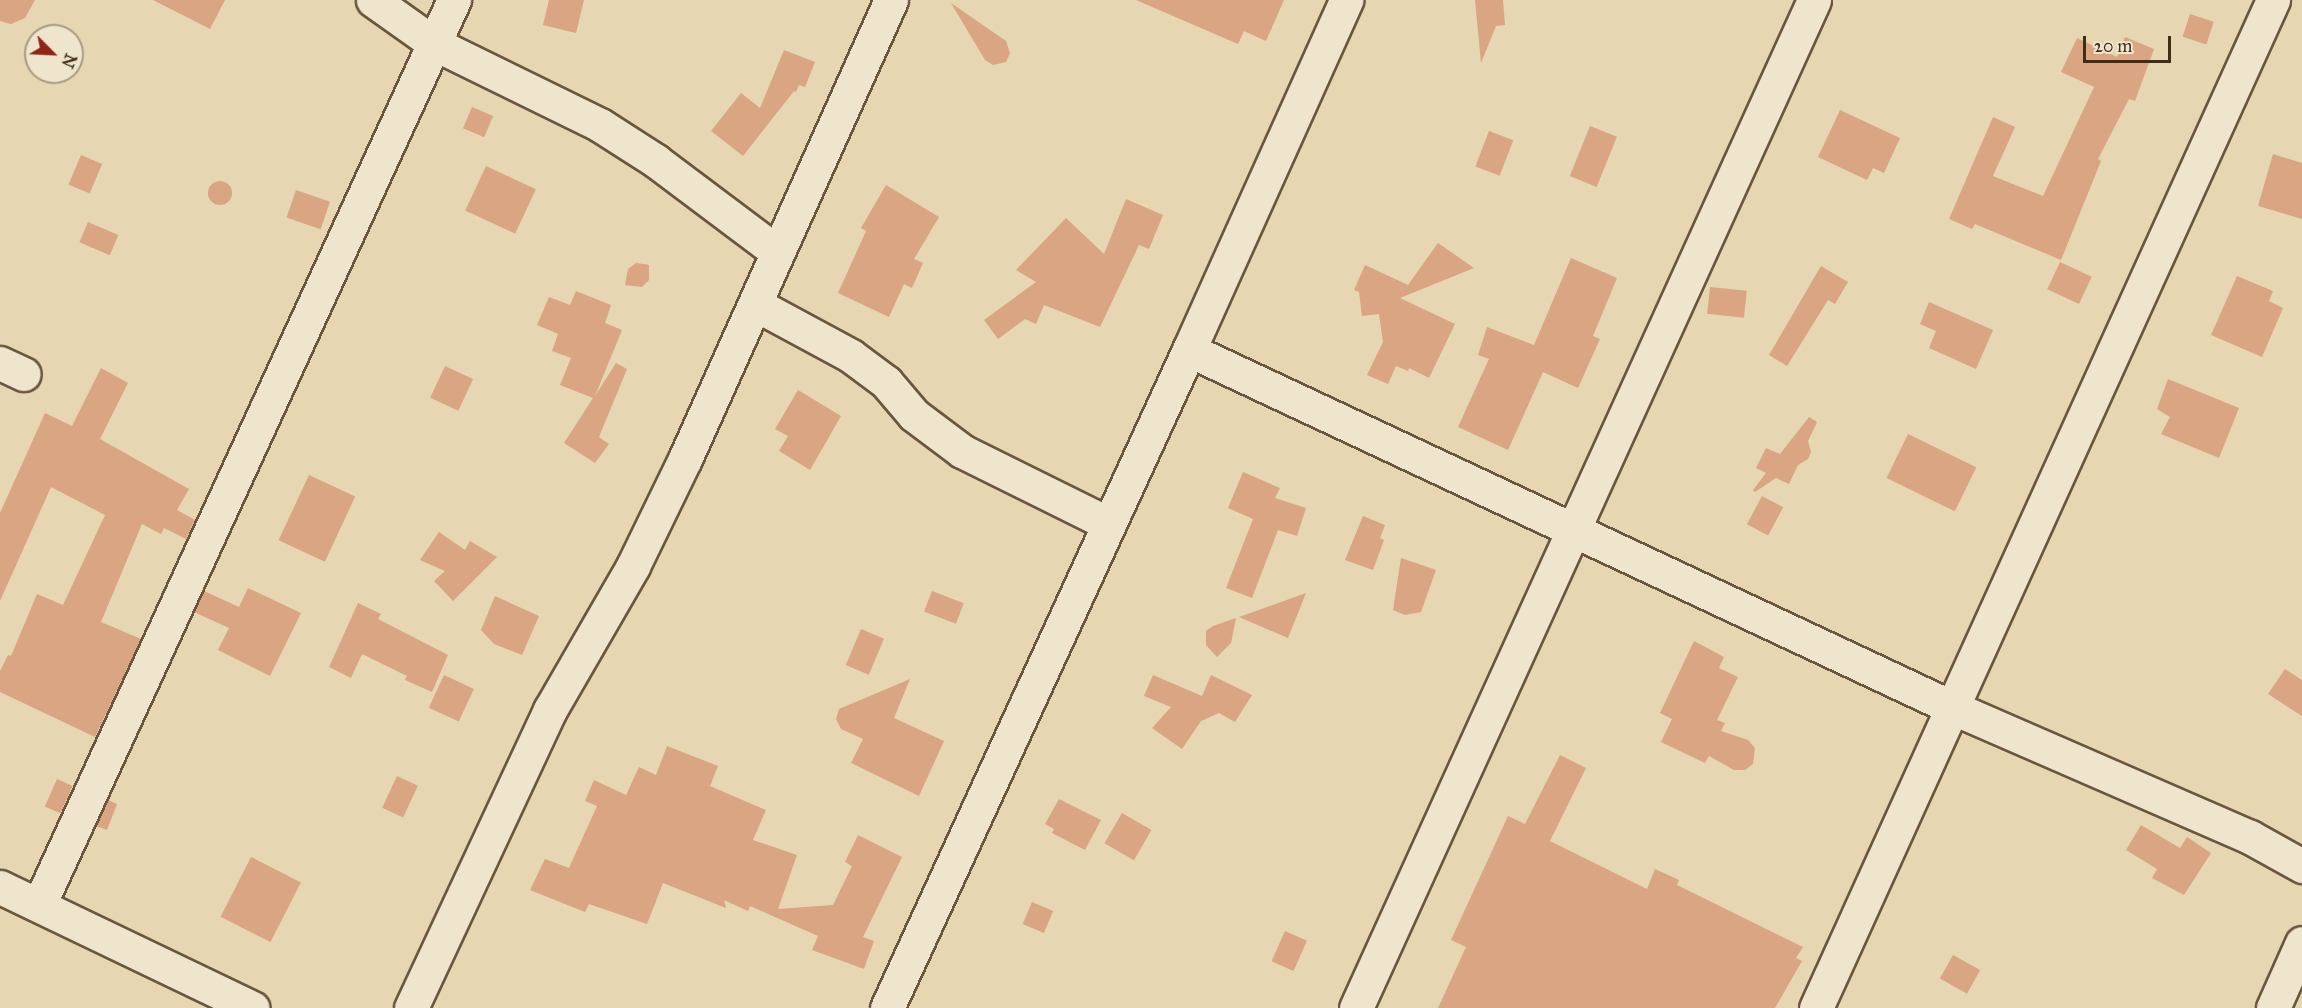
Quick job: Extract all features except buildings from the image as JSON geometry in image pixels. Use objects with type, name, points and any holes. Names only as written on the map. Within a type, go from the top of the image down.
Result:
[{"type":"street","points":[[373,0],[435,44],[600,125],[656,161],[777,252]]},
{"type":"street","points":[[39,905],[454,0]]},
{"type":"street","points":[[411,1008],[550,710],[633,566],[685,459],[891,0]]},
{"type":"street","points":[[887,1008],[1189,350],[1346,0]]},
{"type":"street","points":[[1356,1008],[1571,530],[1814,0]]},
{"type":"street","points":[[1816,1008],[2273,0]]},
{"type":"street","points":[[755,304],[851,356],[886,382],[914,414],[962,451],[1108,524]]},
{"type":"street","points":[[1189,350],[1952,707],[2250,837],[2302,866]]},
{"type":"street","points":[[0,887],[253,1008]]},
{"type":"street","points":[[2273,1008],[2302,943]]}]
